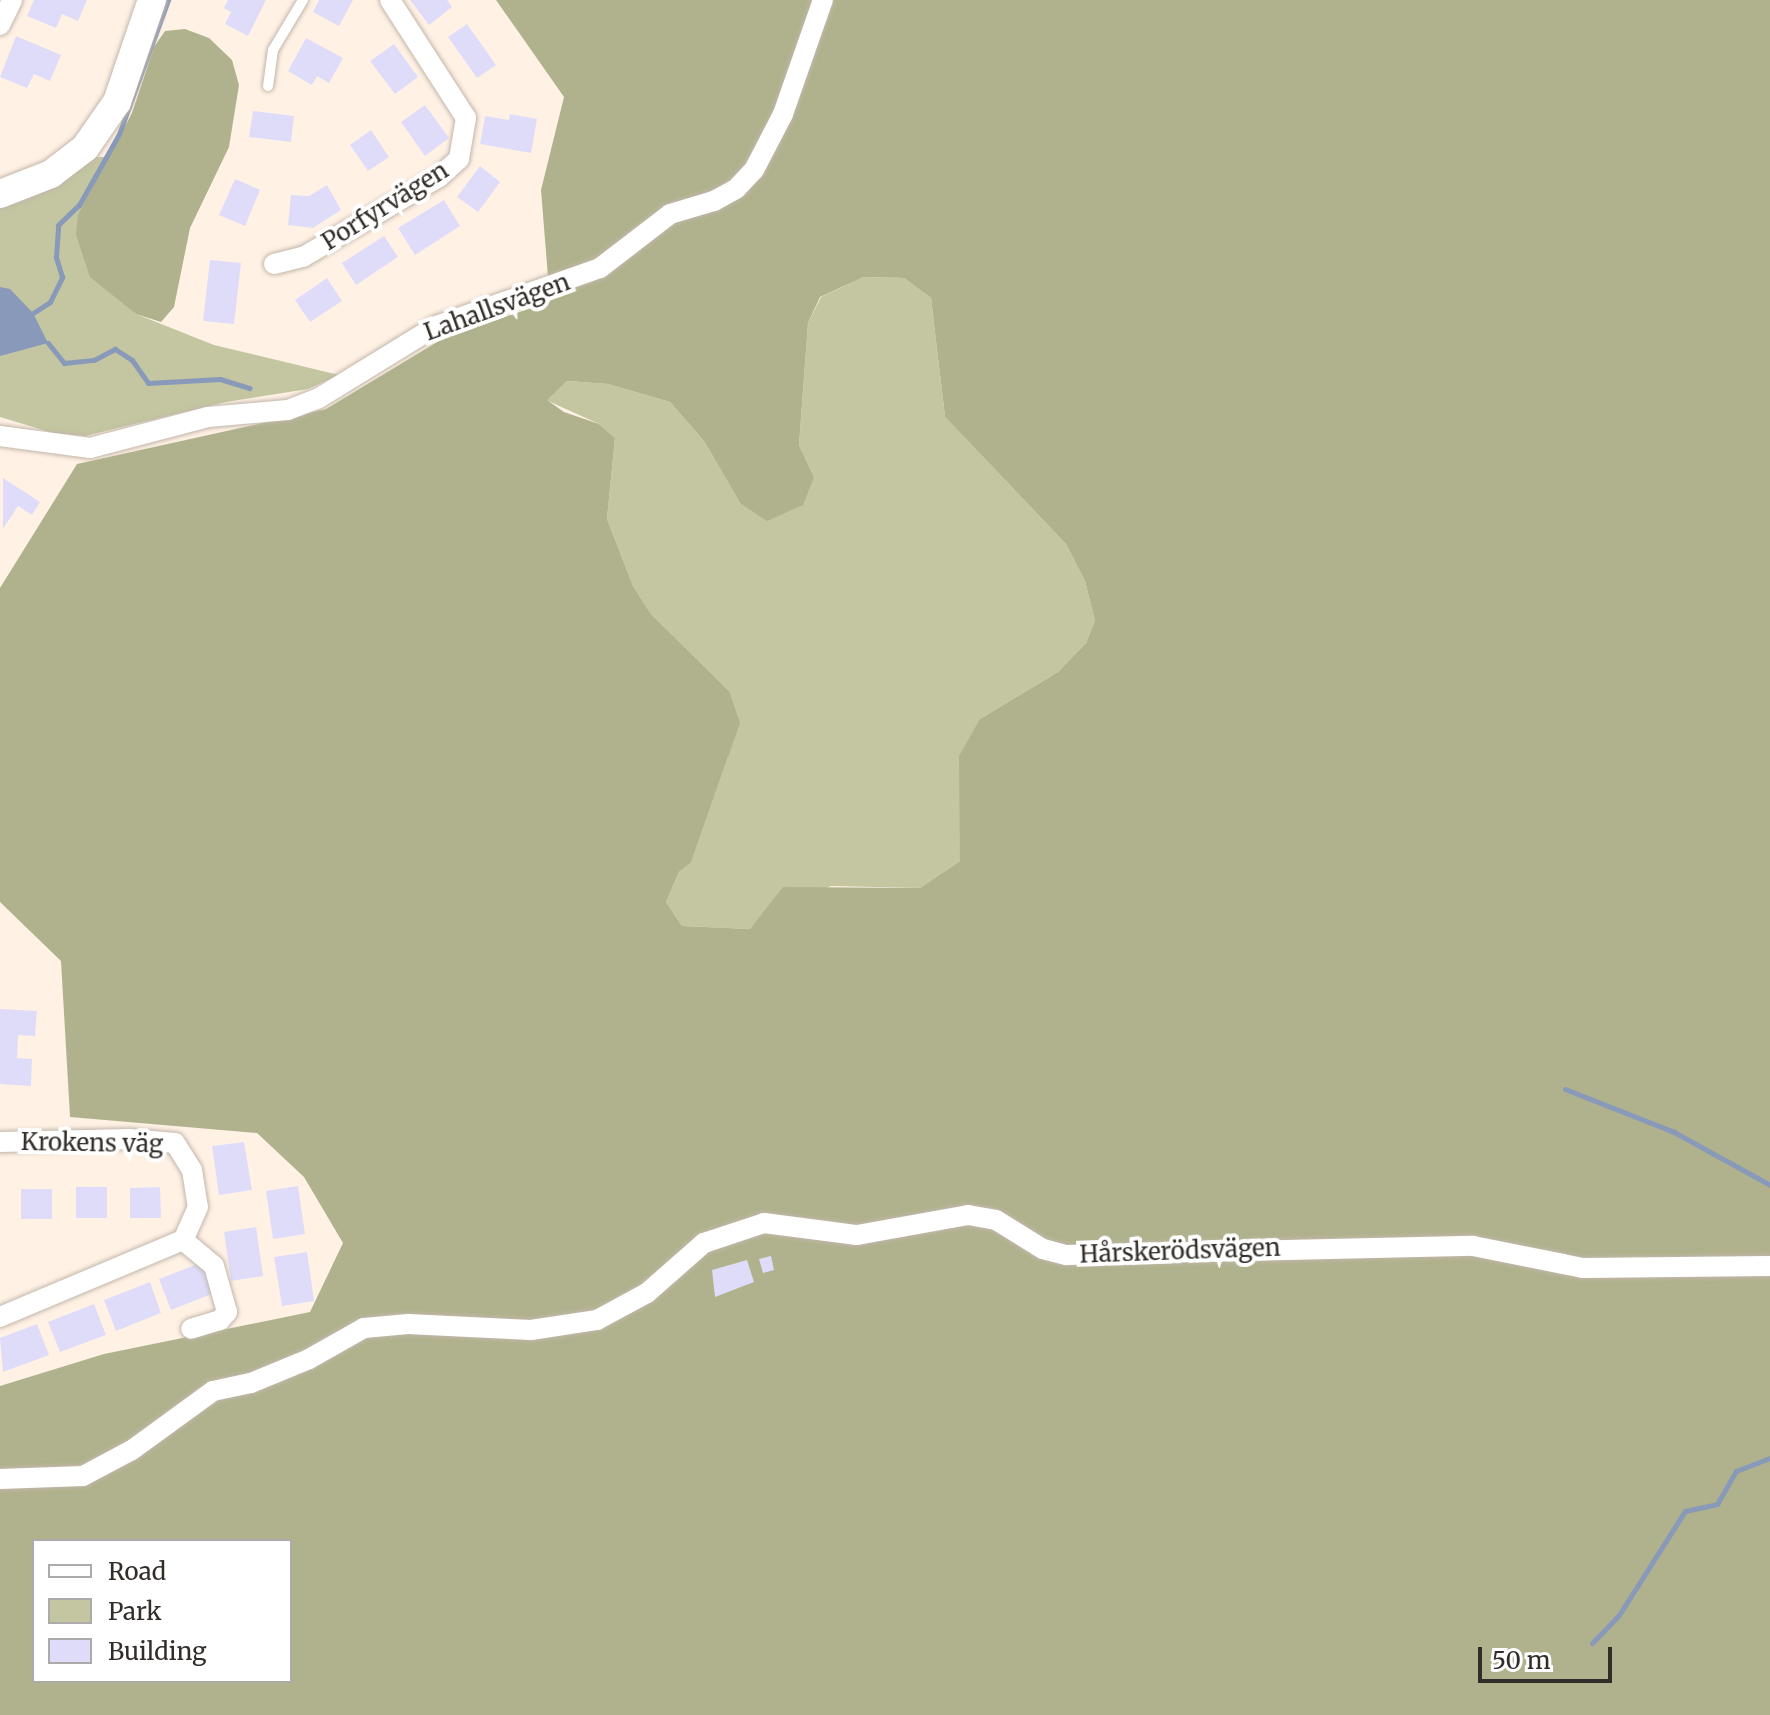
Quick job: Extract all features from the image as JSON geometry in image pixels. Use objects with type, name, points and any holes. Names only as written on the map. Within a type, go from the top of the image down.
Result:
[{"type":"street","points":[[0,25],[12,0]]},
{"type":"street","points":[[0,194],[51,174],[85,148],[117,102],[152,0]]},
{"type":"street","name":"Porfyrvägen","points":[[274,264],[303,257],[439,177],[459,159],[466,118],[390,0]]},
{"type":"street","name":"Lahallsvägen","points":[[0,436],[90,448],[208,417],[288,410],[319,398],[436,326],[600,268],[670,214],[714,201],[736,189],[754,170],[783,114],[823,0]]},
{"type":"street","name":"Krokens väg","points":[[0,1142],[129,1139],[175,1143],[192,1170],[196,1191],[193,1225],[183,1240]]},
{"type":"street","name":"Hårskerödsvägen","points":[[0,1479],[83,1476],[132,1450],[213,1391],[280,1371],[364,1328],[408,1324],[531,1330],[597,1320],[647,1293],[704,1243],[764,1223],[857,1235],[968,1215],[996,1220],[1043,1249],[1066,1255],[1473,1246],[1583,1268],[1770,1266]]},
{"type":"street","points":[[0,1317],[183,1240],[214,1266],[227,1312],[220,1320],[191,1329]]},
{"type":"lane","points":[[268,86],[273,50],[303,0]]},
{"type":"green space","points":[[496,0],[1770,0],[1770,1715],[0,1715],[0,1386],[104,1354],[310,1312],[343,1243],[304,1177],[257,1133],[70,1117],[61,961],[0,902],[0,588],[77,464],[326,409],[447,336],[550,302],[541,190],[564,97]],"holes":[[[864,277],[904,278],[931,298],[945,417],[1066,544],[1085,581],[1095,621],[1086,643],[1058,672],[980,719],[959,756],[960,861],[920,888],[783,887],[750,929],[682,926],[666,902],[679,872],[691,862],[740,723],[729,691],[651,614],[633,586],[607,519],[615,438],[599,424],[564,412],[547,400],[567,381],[608,384],[670,402],[704,441],[740,503],[767,521],[803,505],[814,477],[799,445],[808,323],[820,297]]]},
{"type":"green space","points":[[185,29],[209,38],[232,60],[239,85],[229,147],[190,228],[174,307],[161,322],[136,314],[90,277],[76,235],[78,214],[132,113],[154,47],[165,31]]},
{"type":"green space","points":[[89,157],[112,157],[78,214],[118,298],[136,314],[214,345],[339,375],[308,389],[226,402],[85,436],[53,433],[0,417],[0,208],[33,196]]},
{"type":"green space","points":[[864,277],[904,278],[931,298],[945,417],[1066,544],[1085,581],[1095,621],[1086,643],[1058,672],[980,719],[960,861],[920,888],[831,886],[764,913],[750,929],[682,926],[666,902],[679,872],[691,861],[728,757],[729,691],[651,614],[633,586],[607,519],[615,438],[599,424],[546,400],[567,381],[608,384],[670,402],[704,441],[740,503],[814,477],[799,445],[808,323],[821,297]]},
{"type":"water","points":[[0,287],[10,289],[33,313],[48,343],[0,356]]},
{"type":"building","points":[[34,0],[87,0],[78,21],[62,14],[56,28],[27,16]]},
{"type":"building","points":[[228,0],[266,0],[248,36],[225,24],[231,12],[224,8]]},
{"type":"building","points":[[319,0],[353,0],[339,26],[313,12]]},
{"type":"building","points":[[410,0],[447,0],[452,7],[429,25]]},
{"type":"building","points":[[467,24],[496,65],[477,78],[448,37]]},
{"type":"building","points":[[16,36],[61,55],[50,81],[34,74],[27,88],[0,77]]},
{"type":"building","points":[[306,38],[343,58],[329,83],[317,76],[312,85],[288,71]]},
{"type":"building","points":[[394,44],[418,77],[395,94],[370,61]]},
{"type":"building","points":[[425,105],[449,138],[425,156],[401,122]]},
{"type":"building","points":[[253,111],[294,116],[291,142],[249,137]]},
{"type":"building","points":[[510,114],[537,119],[531,153],[480,144],[485,116],[509,120]]},
{"type":"building","points":[[371,130],[389,157],[368,171],[350,145]]},
{"type":"building","points":[[480,166],[500,182],[478,212],[457,197]]},
{"type":"building","points":[[235,179],[260,190],[245,226],[219,215]]},
{"type":"building","points":[[327,185],[341,210],[313,228],[288,225],[291,195],[309,196]]},
{"type":"building","points":[[444,200],[460,226],[415,255],[398,228]]},
{"type":"building","points":[[384,236],[398,257],[356,285],[342,263]]},
{"type":"building","points":[[210,260],[241,263],[234,324],[203,321]]},
{"type":"building","points":[[327,278],[342,301],[310,322],[295,300]]},
{"type":"building","points":[[3,478],[40,502],[32,515],[18,506],[3,529]]},
{"type":"building","points":[[0,1009],[37,1011],[35,1036],[18,1035],[17,1058],[32,1059],[31,1086],[0,1084]]},
{"type":"building","points":[[244,1142],[252,1190],[219,1195],[212,1146]]},
{"type":"building","points":[[298,1186],[305,1234],[273,1239],[266,1191]]},
{"type":"building","points":[[76,1187],[107,1187],[107,1218],[76,1218]]},
{"type":"building","points":[[160,1187],[161,1218],[130,1218],[130,1188]]},
{"type":"building","points":[[21,1189],[52,1189],[52,1219],[21,1219]]},
{"type":"building","points":[[256,1227],[263,1276],[231,1281],[224,1232]]},
{"type":"building","points":[[307,1252],[314,1301],[282,1306],[274,1257]]},
{"type":"building","points":[[771,1256],[774,1270],[763,1273],[759,1259]]},
{"type":"building","points":[[747,1260],[754,1282],[715,1297],[712,1270]]},
{"type":"building","points":[[205,1261],[217,1292],[171,1310],[159,1279]]},
{"type":"building","points":[[150,1282],[161,1313],[116,1331],[104,1300]]},
{"type":"building","points":[[94,1304],[106,1335],[60,1352],[48,1322]]},
{"type":"building","points":[[37,1324],[49,1355],[3,1372],[0,1338]]},
{"type":"waterway","points":[[33,313],[50,302],[62,277],[56,257],[58,225],[79,205],[119,134],[168,0]]},
{"type":"waterway","points":[[48,343],[64,363],[94,360],[115,349],[132,360],[148,383],[220,379],[250,388]]},
{"type":"waterway","points":[[1565,1089],[1674,1132],[1770,1185]]},
{"type":"waterway","points":[[1592,1643],[1619,1615],[1685,1511],[1717,1504],[1736,1471],[1770,1458]]}]
